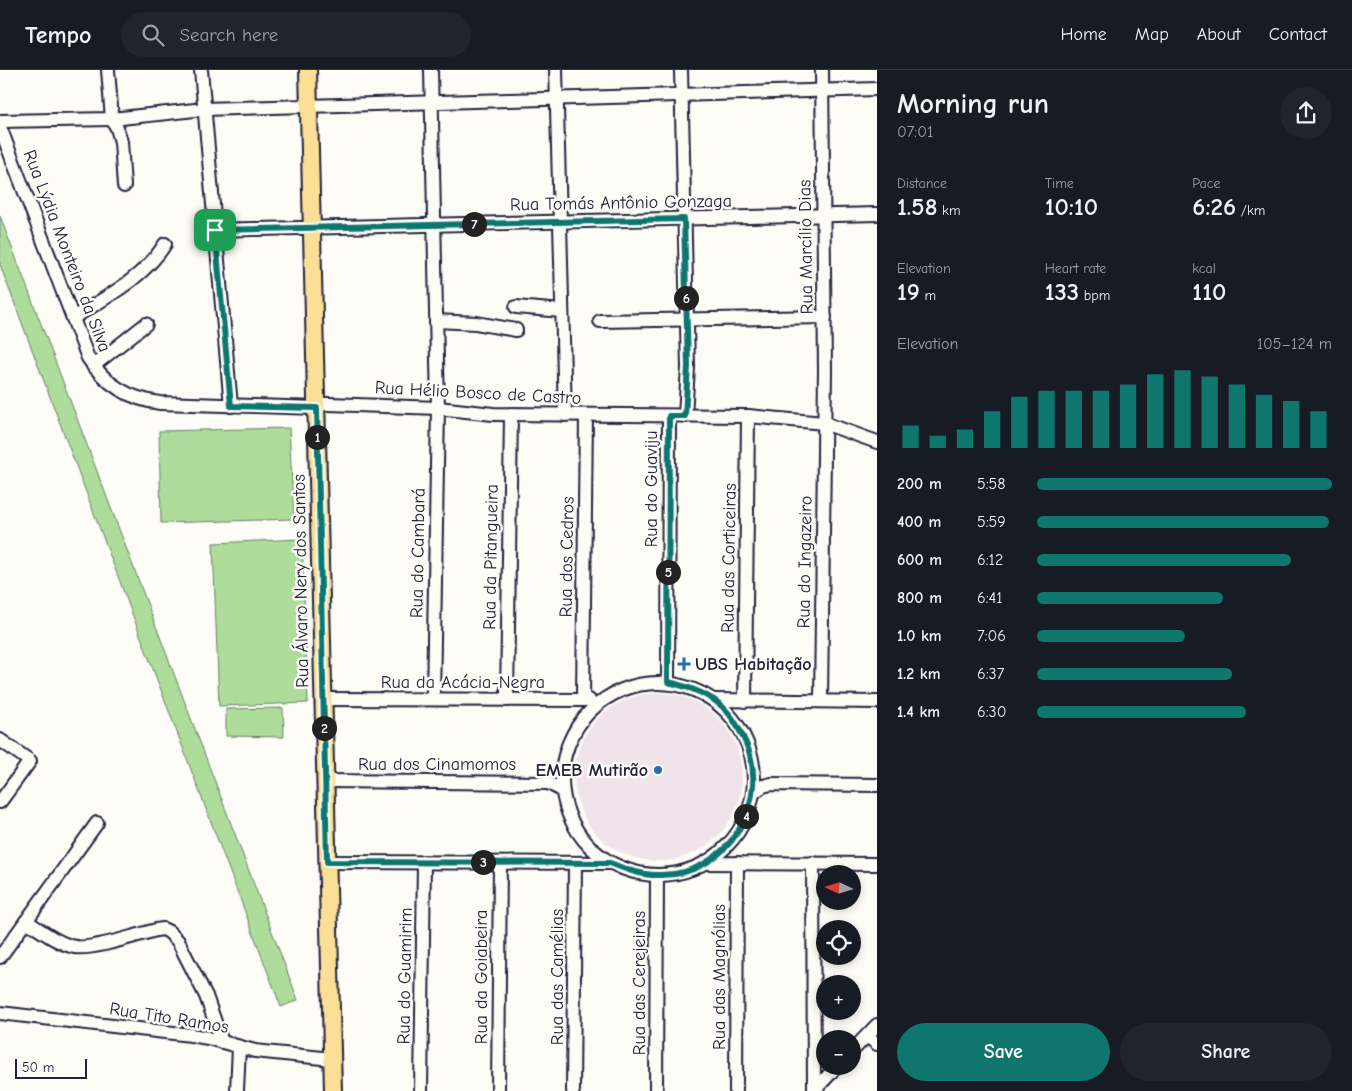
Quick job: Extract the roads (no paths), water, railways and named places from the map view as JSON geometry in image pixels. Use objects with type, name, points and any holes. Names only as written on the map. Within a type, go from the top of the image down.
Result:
[{"type":"main road","name":"Rua Álvaro Nery dos Santos","points":[[308,70],[333,1091]]},
{"type":"street","points":[[108,70],[112,119],[117,128],[120,142],[124,186]]},
{"type":"street","points":[[200,70],[231,406]]},
{"type":"street","name":"Rua do Cambará","points":[[431,70],[438,408],[433,700]]},
{"type":"street","points":[[556,70],[565,415]]},
{"type":"street","points":[[681,70],[688,374],[685,416]]},
{"type":"street","name":"Rua Marcílio Dias","points":[[822,70],[825,317],[824,423]]},
{"type":"street","points":[[0,121],[112,119],[204,109],[877,89]]},
{"type":"street","name":"Rua Lýdia Monteiro da Silva","points":[[0,127],[84,347],[94,366],[111,385],[135,398]]},
{"type":"street","name":"Rua Tomás Antônio Gonzaga","points":[[215,230],[877,214]]},
{"type":"street","points":[[73,318],[146,268],[158,256],[165,244]]},
{"type":"street","points":[[516,307],[562,311]]},
{"type":"street","points":[[600,321],[825,317]]},
{"type":"street","points":[[436,321],[476,323],[516,330]]},
{"type":"street","points":[[94,366],[146,324]]},
{"type":"street","name":"Rua Hélio Bosco de Castro","points":[[135,398],[160,403],[317,408],[323,404],[329,404],[438,408],[511,415],[748,416],[824,423],[877,442]]},
{"type":"street","name":"Rua da Pitangueira","points":[[507,700],[511,415]]},
{"type":"street","name":"Rua dos Cedros","points":[[583,700],[586,415]]},
{"type":"street","name":"Rua do Guaviju","points":[[668,682],[669,416]]},
{"type":"street","name":"Rua das Corticeiras","points":[[745,701],[748,416]]},
{"type":"street","name":"Rua do Ingazeiro","points":[[821,701],[824,423]]},
{"type":"street","points":[[650,682],[668,682],[692,688],[715,700],[735,721],[748,746],[754,774],[753,793],[749,810],[737,833],[720,853],[705,863],[682,872],[657,876],[632,872],[610,863],[595,852],[573,824],[566,808],[562,790],[562,774],[564,757],[570,740],[578,725],[589,711],[617,691],[633,685],[650,682]]},
{"type":"street","name":"Rua da Acácia-Negra","points":[[323,699],[602,700]]},
{"type":"street","points":[[715,700],[877,702]]},
{"type":"street","points":[[0,740],[30,761],[0,802]]},
{"type":"street","points":[[548,783],[562,774]]},
{"type":"street","points":[[754,774],[771,784]]},
{"type":"street","name":"Rua dos Cinamomos","points":[[325,781],[548,783],[562,790]]},
{"type":"street","points":[[753,793],[763,786],[771,784],[877,784]]},
{"type":"street","points":[[0,957],[97,823]]},
{"type":"street","points":[[327,862],[610,863]]},
{"type":"street","name":"Rua do Guamirim","points":[[421,1091],[424,862]]},
{"type":"street","name":"Rua da Goiabeira","points":[[498,1091],[500,862]]},
{"type":"street","name":"Rua das Camélias","points":[[573,1091],[575,863]]},
{"type":"street","points":[[705,863],[877,864]]},
{"type":"street","name":"Rua das Magnólias","points":[[736,1091],[737,863]]},
{"type":"street","points":[[813,863],[814,1091]]},
{"type":"street","name":"Rua das Cerejeiras","points":[[656,1091],[657,876]]},
{"type":"street","points":[[26,920],[74,947],[91,946],[156,930],[163,929],[170,932],[178,941],[206,996],[222,1042]]},
{"type":"street","name":"Rua Tito Ramos","points":[[0,1013],[191,1035],[268,1053],[332,1059]]},
{"type":"street","points":[[861,1042],[877,1025]]},
{"type":"street","points":[[867,1036],[877,1044]]},
{"type":"street","points":[[237,1091],[239,1047]]},
{"type":"street","points":[[814,1091],[829,1075]]},
{"type":"place","name":"UBS Habitação","points":[[684,664]]},
{"type":"place","name":"EMEB Mutirão","points":[[658,770]]}]
